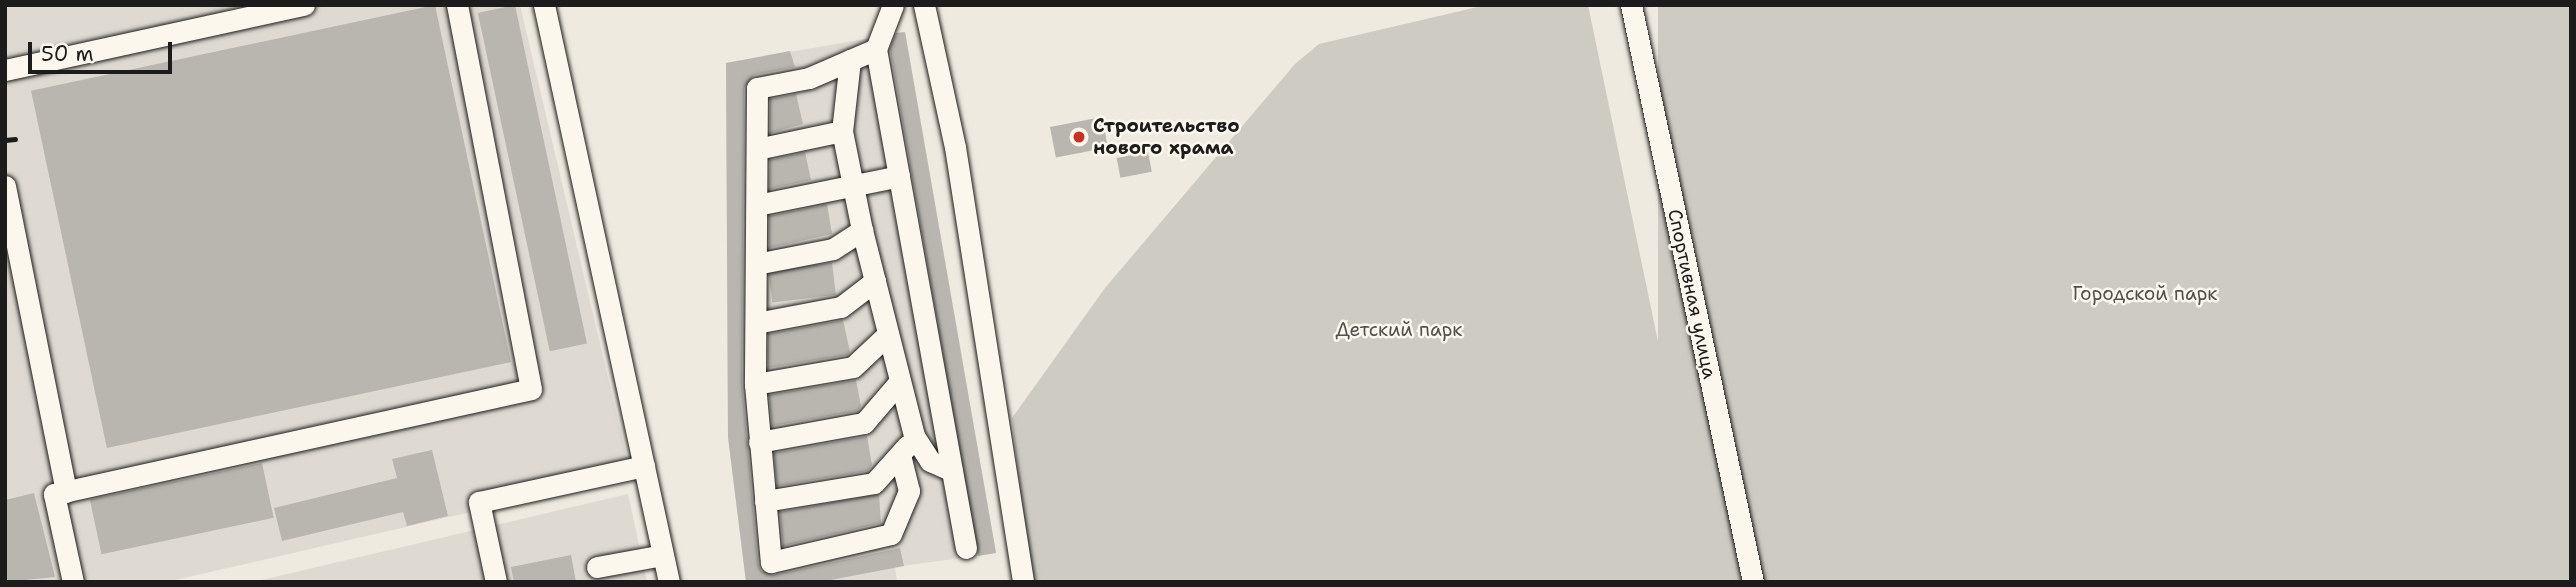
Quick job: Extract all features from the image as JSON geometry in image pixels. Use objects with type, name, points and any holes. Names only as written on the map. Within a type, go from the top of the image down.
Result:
[{"type":"street","points":[[5,70],[304,5]]},
{"type":"street","points":[[73,582],[54,494],[531,388],[457,5]]},
{"type":"street","points":[[544,5],[669,582]]},
{"type":"street","points":[[892,5],[876,49],[966,548]]},
{"type":"street","points":[[924,5],[955,147],[1023,582]]},
{"type":"street","name":"Спортивная улица","points":[[1631,5],[1753,582]]},
{"type":"street","points":[[876,49],[809,78],[757,88],[755,384],[771,562],[891,534],[909,491],[900,455]]},
{"type":"street","points":[[850,60],[842,131],[851,186],[874,281],[914,436],[930,461],[952,471]]},
{"type":"street","points":[[757,149],[842,131]]},
{"type":"street","points":[[757,205],[899,176]]},
{"type":"street","points":[[5,186],[66,492]]},
{"type":"street","points":[[756,264],[834,249],[862,230]]},
{"type":"street","points":[[756,323],[841,307],[874,281]]},
{"type":"street","points":[[755,384],[853,368],[888,334]]},
{"type":"street","points":[[759,442],[864,423],[900,381]]},
{"type":"street","points":[[765,501],[874,482],[914,436]]},
{"type":"street","points":[[496,582],[479,502],[644,466]]},
{"type":"street","points":[[597,567],[663,555]]},
{"type":"shaded area","points":[[5,5],[520,5],[631,475],[167,582],[5,582]]},
{"type":"shaded area","points":[[905,32],[996,553],[895,567],[897,582],[746,582],[728,437],[726,63]]},
{"type":"shaded area","points":[[628,494],[647,582],[253,582]]},
{"type":"green space","name":"Детский парк","points":[[1486,5],[1588,5],[1708,582],[1030,582],[1012,418],[1105,288],[1295,64],[1319,44]]},
{"type":"green space","name":"Городской парк","points":[[1658,5],[2571,5],[2571,582],[1658,582]]},
{"type":"building","points":[[435,5],[511,362],[107,448],[31,91]]},
{"type":"building","points":[[515,5],[587,343],[550,351],[478,13]]},
{"type":"building","points":[[905,32],[996,553],[978,556],[890,48],[896,33]]},
{"type":"building","points":[[790,51],[795,67],[754,75],[744,88],[742,384],[758,563],[761,571],[774,575],[900,548],[904,566],[820,582],[746,582],[728,437],[726,63]]},
{"type":"building","points":[[796,94],[803,124],[770,133],[770,99]]},
{"type":"building","name":"Строительство нового храма","points":[[1102,117],[1108,147],[1056,158],[1050,127]]},
{"type":"building","points":[[805,152],[811,180],[769,189],[770,160]]},
{"type":"building","points":[[1148,152],[1152,172],[1120,178],[1117,158]]},
{"type":"building","points":[[827,204],[832,234],[769,248],[769,216]]},
{"type":"building","points":[[832,263],[836,295],[772,303],[768,271]]},
{"type":"building","points":[[843,320],[850,352],[847,355],[768,368],[768,334]]},
{"type":"building","points":[[856,380],[861,406],[857,411],[772,426],[769,395]]},
{"type":"building","points":[[867,436],[872,465],[867,471],[777,486],[774,453]]},
{"type":"building","points":[[432,450],[448,516],[407,526],[403,512],[282,541],[274,508],[397,478],[392,459]]},
{"type":"building","points":[[262,463],[274,518],[101,554],[90,500]]},
{"type":"building","points":[[34,493],[55,577],[5,582],[5,500]]},
{"type":"building","points":[[879,494],[881,523],[783,546],[780,512]]},
{"type":"building","points":[[571,555],[576,582],[514,582],[511,567]]},
{"type":"railway","points":[[5,140],[15,139]]},
{"type":"place","name":"Строительство нового храма","points":[[1079,137]]}]
